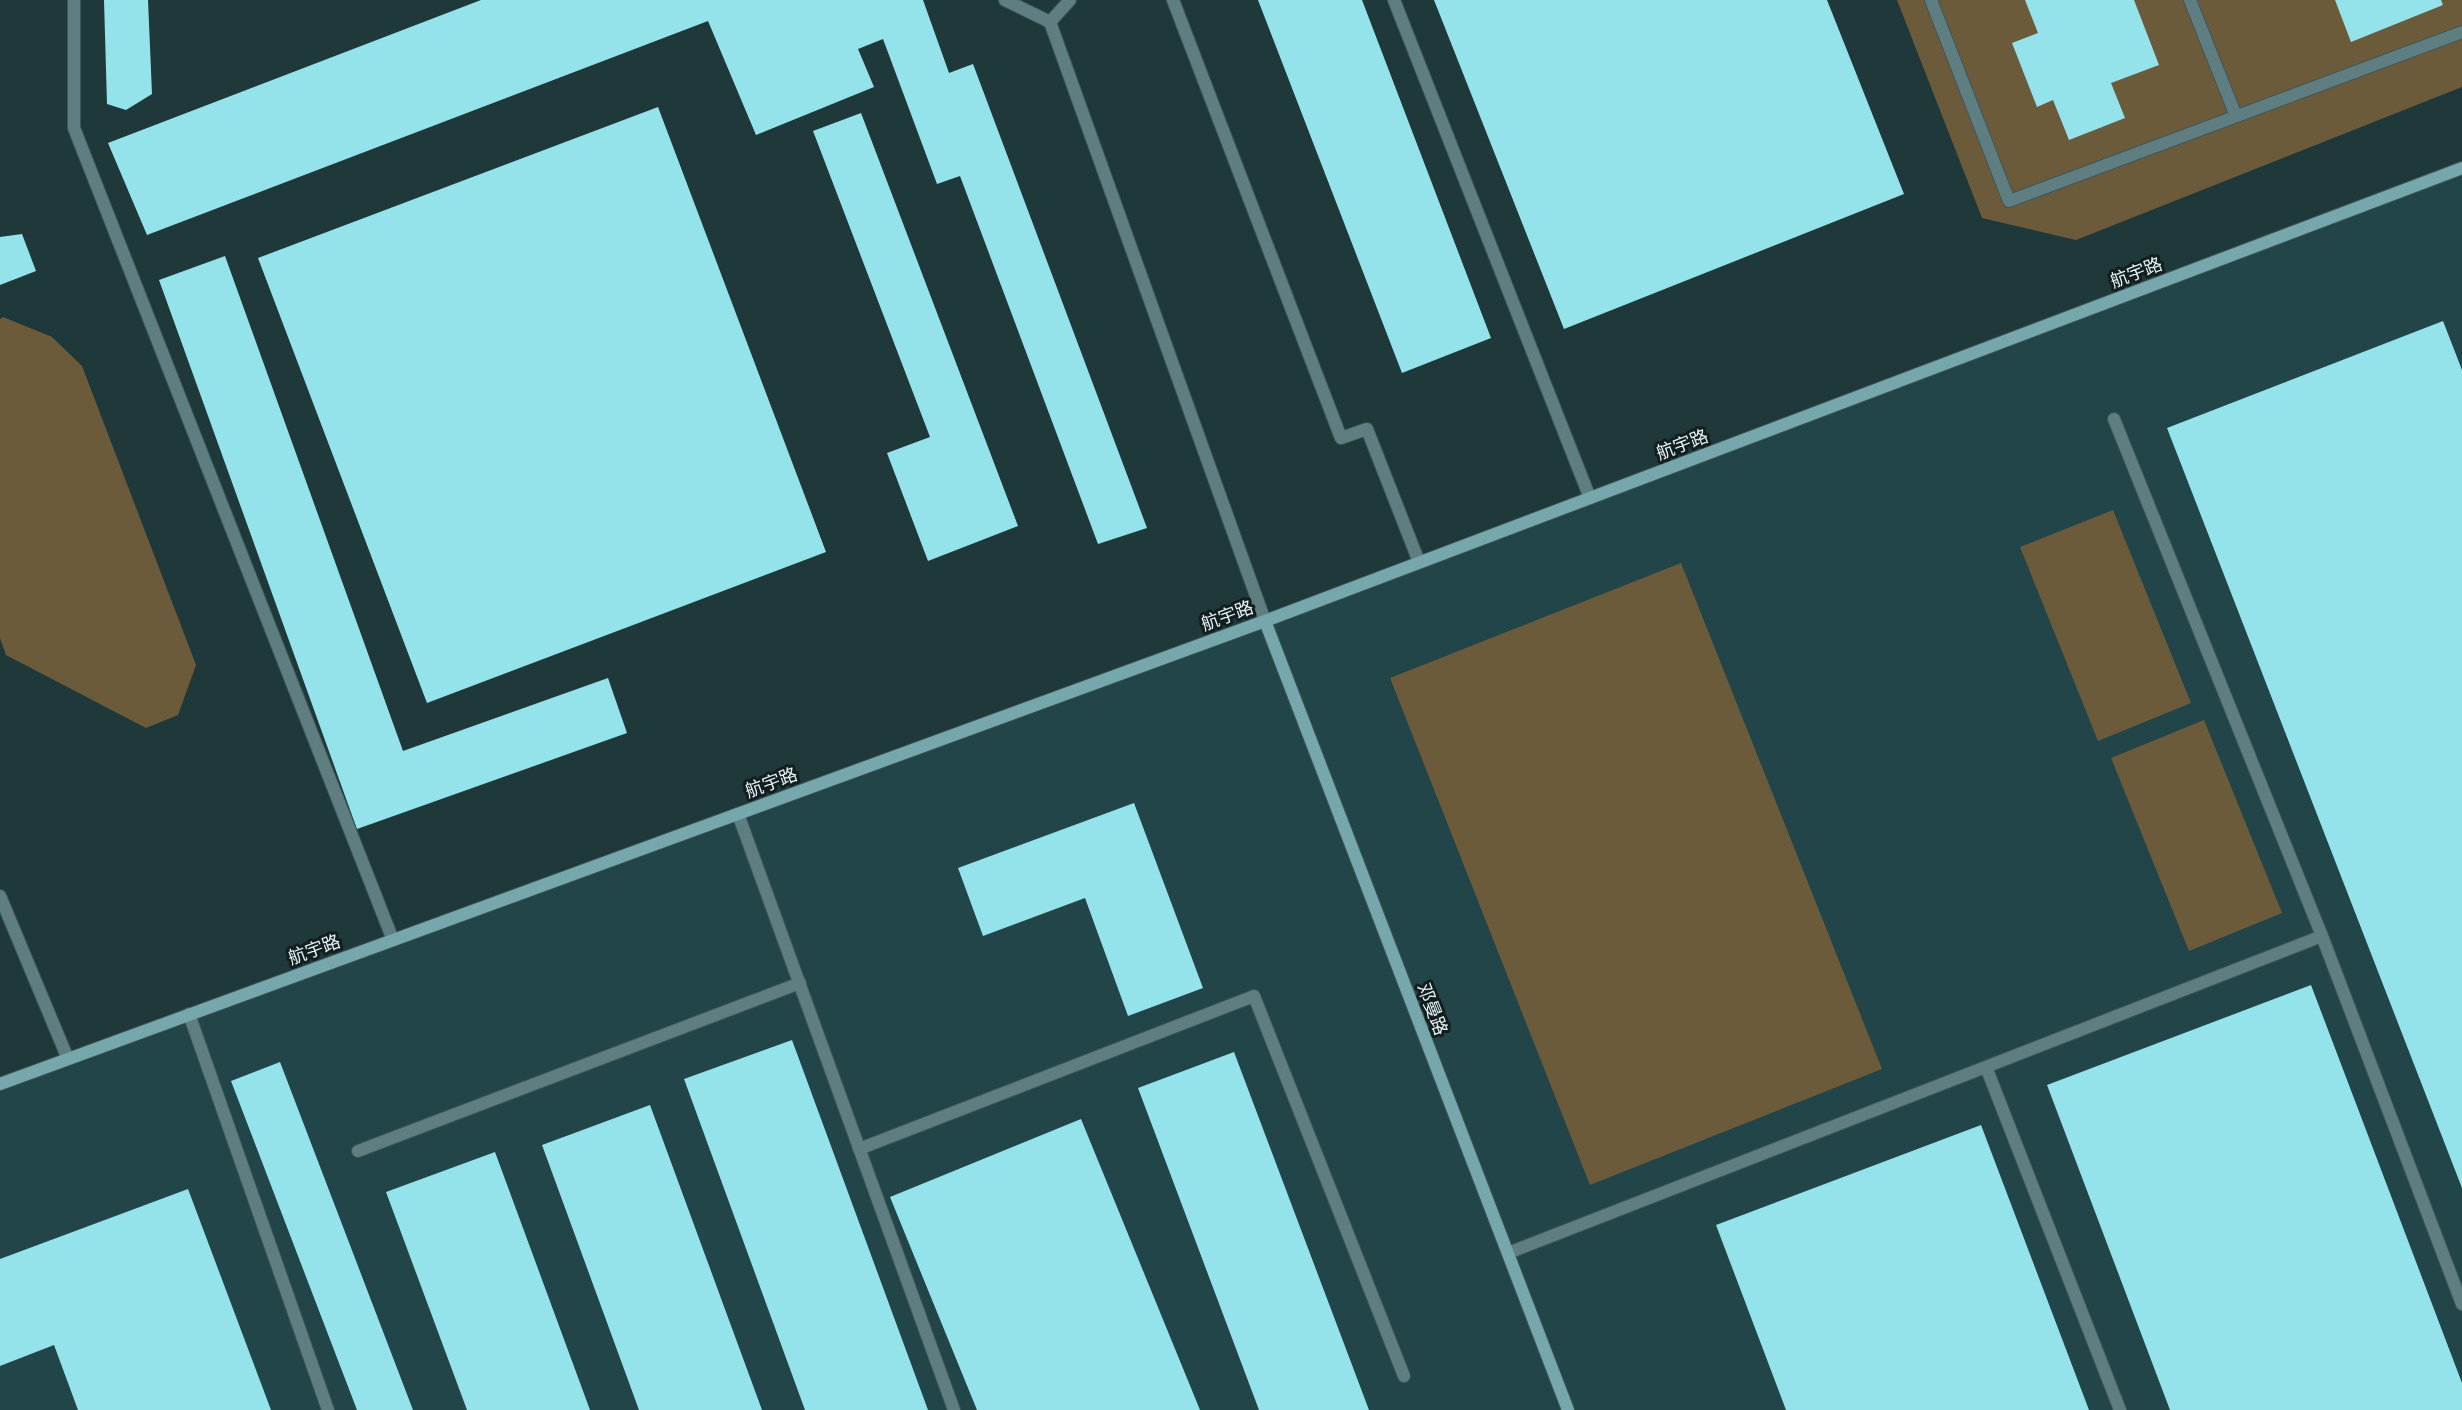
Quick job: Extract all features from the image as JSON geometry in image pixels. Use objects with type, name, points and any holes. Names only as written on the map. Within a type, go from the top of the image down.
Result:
[{"type":"street","points":[[74,0],[74,128],[393,940]]},
{"type":"street","points":[[1005,0],[1050,22],[1265,621]]},
{"type":"street","points":[[1050,22],[1070,0]]},
{"type":"street","points":[[1173,0],[1341,438],[1367,429],[1419,562]]},
{"type":"street","points":[[1394,0],[1590,498]]},
{"type":"street","points":[[1931,0],[2009,201],[2462,32]]},
{"type":"street","points":[[2190,0],[2236,116]]},
{"type":"street","name":"航宇路","points":[[0,1084],[1265,621],[2462,168]]},
{"type":"street","points":[[2115,419],[2322,936],[2462,1304]]},
{"type":"street","name":"邓曼路","points":[[1265,621],[1568,1410]]},
{"type":"street","points":[[738,814],[954,1410]]},
{"type":"street","points":[[0,896],[3,913],[68,1059]]},
{"type":"street","points":[[1508,1253],[2322,936]]},
{"type":"street","points":[[358,1150],[800,983]]},
{"type":"street","points":[[859,1149],[1254,996],[1404,1376]]},
{"type":"street","points":[[189,1014],[328,1410]]},
{"type":"street","points":[[1986,1067],[2120,1410]]},
{"type":"shaded area","points":[[1897,0],[2462,0],[2462,87],[2076,240],[1982,218]]},
{"type":"shaded area","points":[[2462,168],[2462,1410],[0,1410],[0,1084],[1265,621]]},
{"type":"shaded area","points":[[3,317],[52,337],[82,366],[196,665],[178,715],[146,728],[6,655],[0,638],[0,319]]},
{"type":"shaded area","points":[[2113,510],[2191,703],[2098,741],[2020,547]]},
{"type":"shaded area","points":[[1681,563],[1882,1069],[1590,1185],[1390,678]]},
{"type":"shaded area","points":[[2204,720],[2282,913],[2189,951],[2111,758]]},
{"type":"building","points":[[104,0],[148,0],[152,94],[126,110],[107,104]]},
{"type":"building","points":[[481,0],[923,0],[949,73],[973,64],[1147,528],[1098,544],[960,176],[937,184],[883,39],[858,49],[874,87],[756,135],[708,21],[147,235],[108,143]]},
{"type":"building","points":[[1258,0],[1362,0],[1491,338],[1402,373]]},
{"type":"building","points":[[1434,0],[1827,0],[1904,194],[1564,329]]},
{"type":"building","points":[[2025,0],[2134,0],[2159,65],[2111,83],[2125,118],[2069,140],[2053,100],[2037,107],[2012,43],[2038,33]]},
{"type":"building","points":[[2335,0],[2441,0],[2443,5],[2351,42]]},
{"type":"building","points":[[658,107],[826,552],[427,703],[258,258]]},
{"type":"building","points":[[861,113],[1018,526],[928,561],[887,453],[930,437],[813,131]]},
{"type":"building","points":[[22,234],[36,271],[0,285],[0,237]]},
{"type":"building","points":[[225,256],[403,751],[608,678],[627,733],[357,829],[159,280]]},
{"type":"building","points":[[2443,321],[2462,370],[2462,1188],[2167,428]]},
{"type":"building","points":[[1134,803],[1203,988],[1128,1016],[1085,898],[983,936],[958,868]]},
{"type":"building","points":[[2311,985],[2462,1383],[2462,1410],[2170,1410],[2047,1085]]},
{"type":"building","points":[[792,1040],[928,1410],[805,1410],[684,1079]]},
{"type":"building","points":[[1234,1052],[1369,1410],[1259,1410],[1138,1088]]},
{"type":"building","points":[[280,1062],[413,1410],[357,1410],[231,1081]]},
{"type":"building","points":[[650,1105],[762,1410],[639,1410],[542,1145]]},
{"type":"building","points":[[1081,1119],[1200,1410],[977,1410],[890,1197]]},
{"type":"building","points":[[1981,1125],[2089,1410],[1786,1410],[1716,1225]]},
{"type":"building","points":[[495,1152],[590,1410],[467,1410],[386,1192]]},
{"type":"building","points":[[188,1189],[271,1410],[78,1410],[54,1345],[0,1366],[0,1259]]}]
